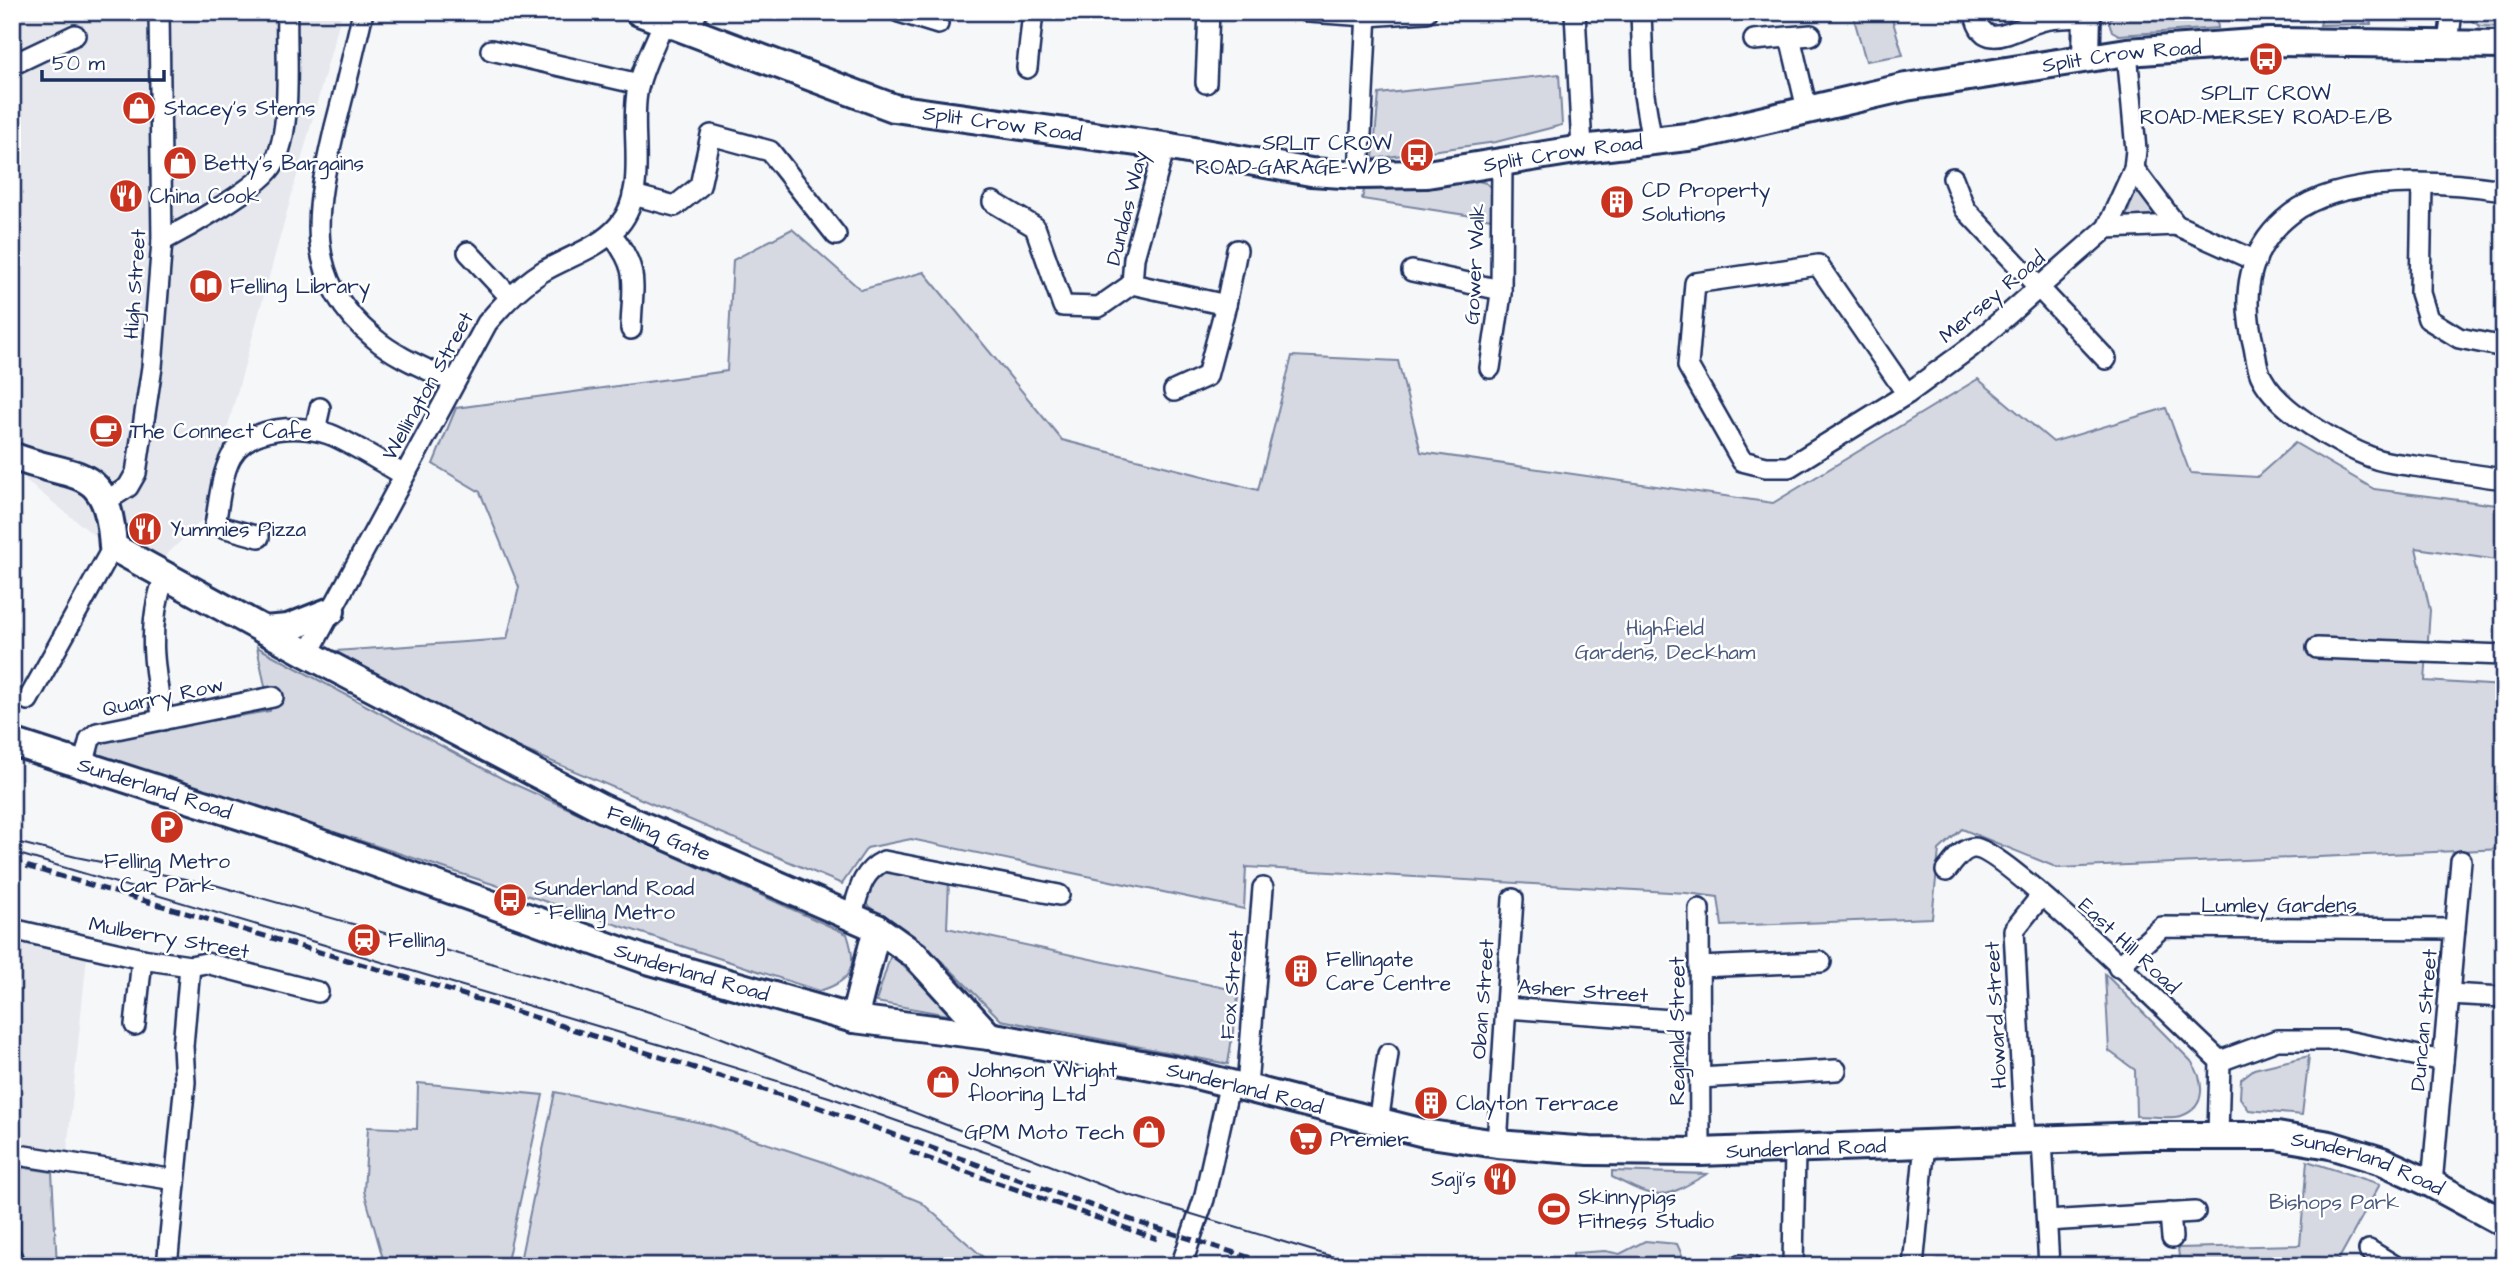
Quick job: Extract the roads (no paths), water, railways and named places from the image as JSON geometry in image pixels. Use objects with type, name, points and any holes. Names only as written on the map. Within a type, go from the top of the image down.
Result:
[{"type":"street","name":"High Street","points":[[106,501],[128,487],[136,473],[152,367],[162,242],[159,12]]},
{"type":"street","points":[[162,242],[193,225],[247,187],[269,170],[278,155],[285,114],[287,12]]},
{"type":"street","points":[[363,12],[319,197],[319,240],[323,264],[344,307],[367,332],[400,355],[454,382]]},
{"type":"street","name":"Split Crow Road","points":[[639,12],[663,23],[693,22],[894,108],[1165,146],[1311,172],[1359,176],[1427,174],[1582,149],[1696,136],[1906,88],[2127,52],[2269,42],[2504,46]]},
{"type":"street","points":[[899,12],[938,24]]},
{"type":"street","points":[[1027,68],[1033,12]]},
{"type":"street","points":[[1206,83],[1209,12]]},
{"type":"street","points":[[1309,12],[1426,12]]},
{"type":"street","points":[[1576,12],[1582,149]]},
{"type":"street","points":[[1641,12],[1644,95],[1652,143]]},
{"type":"street","points":[[2448,43],[2452,12]]},
{"type":"street","points":[[1359,176],[1367,14]]},
{"type":"street","points":[[1975,14],[1978,28],[1985,35],[1998,37],[2043,20],[2086,14],[2086,58]]},
{"type":"street","name":"Wellington Street","points":[[308,654],[487,323],[510,297],[539,274],[611,234],[628,211],[633,195],[639,84],[663,23]]},
{"type":"street","points":[[12,65],[75,35]]},
{"type":"street","points":[[1754,40],[1811,35]]},
{"type":"street","points":[[1790,37],[1807,109]]},
{"type":"street","points":[[491,50],[639,84]]},
{"type":"street","name":"Mersey Road","points":[[1907,394],[1818,265],[1695,283],[1688,366],[1742,461],[1766,467],[1789,467],[1907,394],[1971,347],[2106,228],[2134,169],[2136,150],[2127,52]]},
{"type":"street","points":[[633,195],[675,206],[700,186],[711,135],[771,151],[836,235]]},
{"type":"street","name":"Dundas Way","points":[[1165,146],[1134,258],[1132,284],[1226,304]]},
{"type":"street","name":"Gower Walk","points":[[1490,368],[1501,290],[1502,162]]},
{"type":"street","points":[[2134,169],[2176,225]]},
{"type":"street","points":[[1953,178],[1965,209],[2038,290],[2106,359]]},
{"type":"street","points":[[2422,185],[2420,293],[2428,319],[2459,338],[2504,346]]},
{"type":"street","points":[[2504,190],[2422,185],[2367,186],[2326,196],[2292,213],[2263,243],[2247,284],[2253,344],[2262,379],[2292,412],[2332,439],[2375,460],[2504,479]]},
{"type":"street","points":[[992,202],[1035,227],[1063,306],[1099,307],[1132,284]]},
{"type":"street","points":[[2106,228],[2176,225],[2256,261]]},
{"type":"street","points":[[611,234],[628,254],[633,267],[631,329]]},
{"type":"street","points":[[1174,391],[1207,376],[1237,250]]},
{"type":"street","points":[[468,251],[510,297]]},
{"type":"street","points":[[1412,271],[1501,290]]},
{"type":"street","points":[[315,430],[320,408]]},
{"type":"street","points":[[259,537],[215,525],[232,457],[241,444],[256,435],[274,431],[315,430],[333,435],[404,475]]},
{"type":"street","points":[[12,456],[41,466],[79,474],[91,481],[106,501],[113,547],[28,700]]},
{"type":"street","name":"Felling Gate","points":[[113,547],[308,654],[602,808],[877,928],[915,955],[989,1036]]},
{"type":"street","points":[[163,720],[154,670],[153,605],[165,576]]},
{"type":"street","points":[[264,630],[288,628],[331,611]]},
{"type":"street","points":[[2317,648],[2504,656]]},
{"type":"street","name":"Quarry Row","points":[[83,766],[90,739],[97,733],[273,697]]},
{"type":"street","name":"Sunderland Road","points":[[12,742],[275,827],[644,959],[853,1019],[989,1036],[1238,1084],[1378,1123],[1497,1144],[1589,1151],[1795,1150],[2218,1135],[2277,1136],[2330,1145],[2382,1161],[2432,1184],[2504,1223]]},
{"type":"street","name":"East Hill Road","points":[[1946,871],[1965,850],[1975,847],[1988,852],[2042,896],[2220,1061]]},
{"type":"street","name":"Duncan Street","points":[[2432,1184],[2461,860]]},
{"type":"street","points":[[852,915],[863,878],[872,867],[884,861],[1059,895]]},
{"type":"street","name":"Fox Street","points":[[1181,1266],[1238,1084],[1263,888]]},
{"type":"street","name":"Howard Street","points":[[2042,896],[2014,930],[2033,1141],[2047,1221],[2049,1266]]},
{"type":"street","name":"Oban Street","points":[[1497,1144],[1513,899]]},
{"type":"street","name":"Reginald Street","points":[[1699,909],[1700,1152]]},
{"type":"street","name":"Lumley Gardens","points":[[2118,967],[2162,927],[2455,929]]},
{"type":"street","points":[[853,1019],[877,928]]},
{"type":"street","name":"Mulberry Street","points":[[12,929],[142,959],[190,966],[206,964],[318,992]]},
{"type":"street","points":[[135,1025],[142,959]]},
{"type":"street","points":[[1699,967],[1821,962]]},
{"type":"street","points":[[167,1266],[185,1082],[183,1046],[190,966]]},
{"type":"street","points":[[2449,994],[2504,997]]},
{"type":"street","name":"Asher Street","points":[[1506,1008],[1699,1022]]},
{"type":"street","points":[[2218,1135],[2220,1061],[2277,1040],[2342,1040],[2443,1061]]},
{"type":"street","points":[[1378,1123],[1388,1055]]},
{"type":"street","points":[[1700,1078],[1836,1070]]},
{"type":"street","points":[[1913,1266],[1925,1144]]},
{"type":"street","points":[[1793,1266],[1795,1150]]},
{"type":"street","points":[[12,1154],[175,1180]]},
{"type":"street","points":[[2047,1221],[2195,1212]]},
{"type":"street","points":[[2171,1213],[2172,1238]]},
{"type":"street","points":[[2369,1250],[2395,1266]]},
{"type":"street","points":[[12,1258],[12,1266]]},
{"type":"tram line","points":[[12,841],[215,885],[554,981],[686,1024],[1119,1192],[1363,1266]]},
{"type":"tram line","points":[[12,852],[829,1097],[1030,1168]]},
{"type":"railway","points":[[12,862],[439,987],[815,1106],[1137,1222],[1276,1266]]},
{"type":"railway","points":[[910,1152],[1157,1239]]},
{"type":"place","name":"SPLIT CROW ROAD-MERSEY ROAD-E/B","points":[[2266,59]]},
{"type":"place","name":"Stacey's Stems","points":[[139,108]]},
{"type":"place","name":"SPLIT CROW ROAD-GARAGE-W/B","points":[[1417,155]]},
{"type":"place","name":"Betty's Bargains","points":[[180,163]]},
{"type":"place","name":"China Cook","points":[[126,196]]},
{"type":"place","name":"CD Property Solutions","points":[[1617,202]]},
{"type":"place","name":"Felling Library","points":[[206,286]]},
{"type":"place","name":"The Connect Cafe","points":[[106,431]]},
{"type":"place","name":"Yummies Pizza","points":[[145,529]]},
{"type":"place","name":"Felling Metro Car Park","points":[[167,827]]},
{"type":"place","name":"Sunderland Road - Felling Metro","points":[[510,900]]},
{"type":"place","name":"Felling","points":[[364,940]]},
{"type":"place","name":"Fellingate Care Centre","points":[[1301,971]]},
{"type":"place","name":"Johnson Wright flooring Ltd","points":[[943,1082]]},
{"type":"place","name":"Clayton Terrace","points":[[1431,1103]]},
{"type":"place","name":"GPM Moto Tech","points":[[1149,1132]]},
{"type":"place","name":"Premier","points":[[1306,1139]]},
{"type":"place","name":"Saji’s","points":[[1500,1179]]},
{"type":"place","name":"Skinnypigs Fitness Studio","points":[[1554,1209]]},
{"type":"park label","name":"Highfield Gardens, Deckham","points":[[1665,640]]},
{"type":"park label","name":"Bishops Park","points":[[2334,1202]]}]
